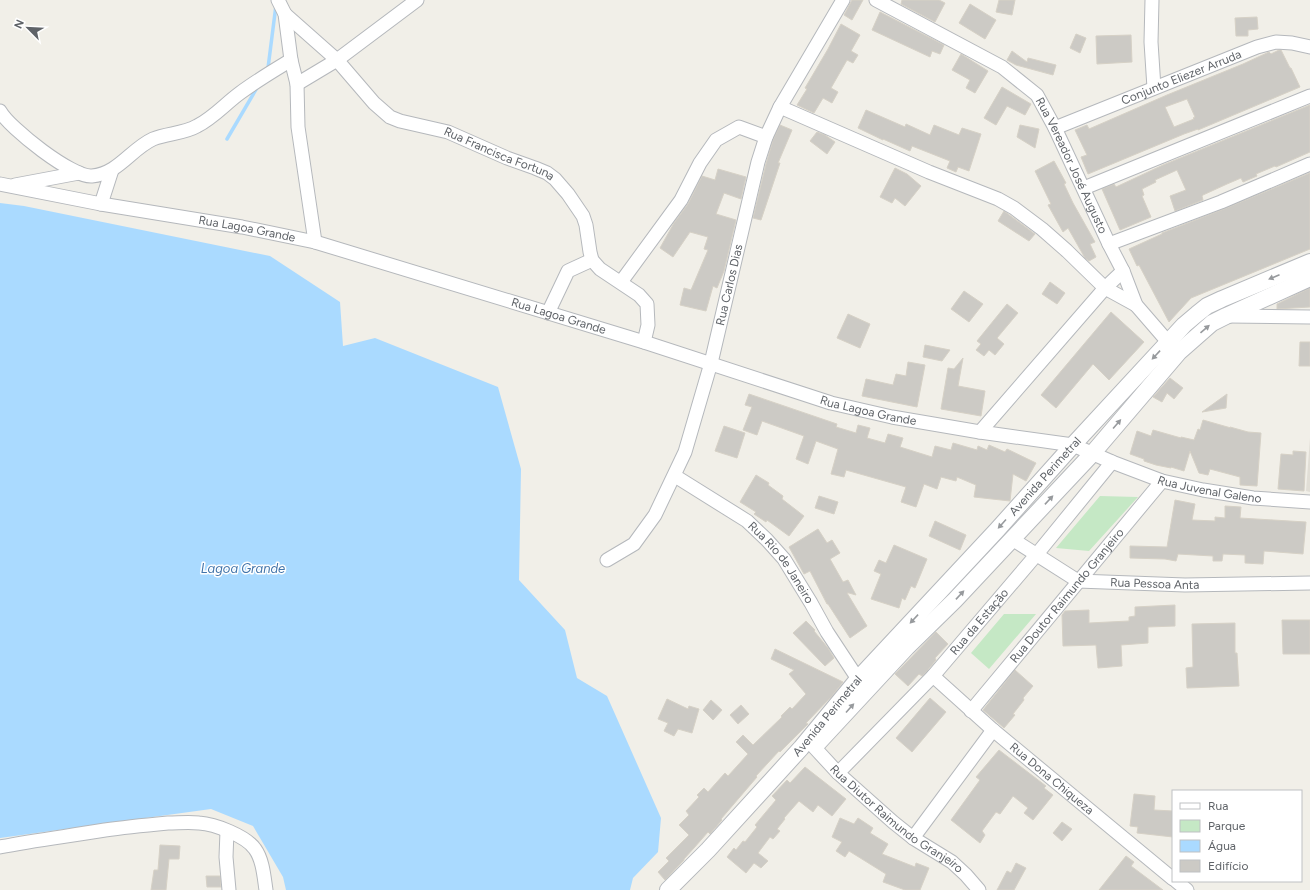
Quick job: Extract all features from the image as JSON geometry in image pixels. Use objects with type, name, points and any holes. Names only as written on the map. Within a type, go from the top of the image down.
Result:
[{"type":"street","points":[[278,0],[285,14],[291,60],[297,84],[298,127],[315,242]]},
{"type":"street","points":[[297,84],[337,60],[417,0]]},
{"type":"street","name":"Rua Carlos Dias","points":[[607,560],[634,544],[656,515],[686,452],[711,362],[756,169],[766,137],[780,107],[843,0]]},
{"type":"street","name":"Rua Vereador José Augusto","points":[[876,0],[1002,67],[1037,95],[1084,188],[1123,271],[1136,305],[1174,347]]},
{"type":"street","points":[[1152,0],[1151,42],[1154,88]]},
{"type":"street","name":"Rua Francisca Fortuna","points":[[285,14],[337,60],[374,103],[390,117],[400,121],[448,132],[507,158],[547,173],[556,179],[583,216],[592,260]]},
{"type":"street","name":"Conjunto Eliezer Arruda","points":[[1055,128],[1258,47],[1276,42],[1310,46]]},
{"type":"street","points":[[0,111],[10,125],[42,151],[79,173],[90,176],[112,170],[142,146],[154,139],[188,131],[211,118],[254,82],[291,60]]},
{"type":"street","points":[[1084,188],[1310,96]]},
{"type":"street","points":[[780,107],[1014,208],[1042,229],[1105,288],[1136,305]]},
{"type":"street","points":[[621,282],[681,200],[700,163],[716,140],[739,127],[766,137]]},
{"type":"street","points":[[1109,244],[1221,202],[1310,164]]},
{"type":"street","points":[[101,204],[112,170]]},
{"type":"street","points":[[4,185],[79,173]]},
{"type":"street","name":"Rua Lagoa Grande","points":[[4,185],[101,204],[242,227],[315,242],[711,362],[831,403],[892,417],[980,432],[1073,445],[1112,462]]},
{"type":"street","points":[[548,312],[568,271],[592,260],[600,269],[639,295],[647,304],[648,325],[644,342]]},
{"type":"street","name":"Avenida Perimetral","points":[[808,748],[858,678],[955,600],[1092,454],[1174,347],[1184,325],[1207,306],[1310,262]]},
{"type":"street","points":[[980,432],[1105,288],[1123,271]]},
{"type":"street","name":"Avenida Perimetral","points":[[808,748],[902,642],[997,530],[1073,445],[1174,347],[1212,323],[1310,278]]},
{"type":"street","points":[[1226,316],[1310,317]]},
{"type":"street","name":"Rua Juvenal Galeno","points":[[1112,462],[1162,481],[1224,494],[1253,498],[1310,502]]},
{"type":"street","name":"Rua da Estação","points":[[838,773],[933,676],[1112,462]]},
{"type":"street","name":"Rua Rio de Janeiro","points":[[675,476],[747,521],[767,540],[784,559],[811,603],[826,632],[858,678]]},
{"type":"street","name":"Rua Doutor Raimundo Granjeiro","points":[[971,711],[1162,481]]},
{"type":"street","points":[[1012,540],[1078,581]]},
{"type":"street","name":"Rua Pessoa Anta","points":[[1078,581],[1186,585],[1310,583]]},
{"type":"street","name":"Rua Dona Chiqueza","points":[[933,676],[993,730],[1172,878]]},
{"type":"street","points":[[913,838],[993,730]]},
{"type":"street","points":[[675,888],[808,748]]},
{"type":"street","name":"Rua Diutor Raimundo Granjeiro","points":[[808,748],[913,838],[952,862],[966,874],[979,890]]},
{"type":"street","points":[[0,847],[138,825],[188,822],[199,823],[227,831],[244,839],[256,849],[263,870],[266,890]]},
{"type":"street","points":[[227,831],[226,857],[229,890]]},
{"type":"street","points":[[1177,882],[1187,890]]},
{"type":"shaded area","points":[[1310,438],[1310,492],[1306,491]]},
{"type":"green space","points":[[1100,496],[1138,497],[1089,551],[1056,548]]},
{"type":"green space","points":[[1004,614],[1036,614],[989,669],[971,653]]},
{"type":"water","name":"Lagoa Grande","points":[[0,203],[24,206],[270,256],[340,302],[343,346],[375,338],[498,387],[521,469],[519,580],[565,630],[577,678],[607,696],[661,818],[658,852],[633,878],[630,890],[286,890],[283,877],[253,826],[211,809],[0,838]]},
{"type":"building","points":[[852,0],[863,0],[852,20],[844,15]]},
{"type":"building","points":[[902,0],[939,0],[945,3],[935,22],[901,4]]},
{"type":"building","points":[[999,0],[1015,0],[1012,15],[996,12]]},
{"type":"building","points":[[970,4],[996,20],[985,39],[959,23]]},
{"type":"building","points":[[880,12],[944,45],[940,54],[932,51],[930,57],[872,30]]},
{"type":"building","points":[[1257,17],[1258,29],[1248,30],[1248,36],[1236,36],[1235,18]]},
{"type":"building","points":[[841,24],[860,35],[851,51],[858,55],[853,63],[847,60],[831,88],[838,92],[832,103],[823,98],[814,113],[797,105]]},
{"type":"building","points":[[1076,34],[1086,38],[1080,53],[1070,48]]},
{"type":"building","points":[[1131,35],[1132,62],[1097,64],[1096,36]]},
{"type":"building","points":[[1281,50],[1300,87],[1088,174],[1081,157],[1087,155],[1075,130],[1087,125],[1089,129],[1269,52],[1271,54]],"holes":[[[1187,99],[1195,117],[1193,118],[1194,119],[1174,127],[1165,107]]]},
{"type":"building","points":[[1012,51],[1027,62],[1028,58],[1056,65],[1053,75],[1016,65],[1007,60]]},
{"type":"building","points":[[961,54],[988,71],[975,93],[966,88],[970,80],[952,70]]},
{"type":"building","points":[[1002,87],[1031,104],[1025,115],[1007,106],[996,125],[984,118]]},
{"type":"building","points":[[1310,105],[1310,152],[1256,174],[1257,176],[1243,182],[1241,178],[1227,184],[1203,195],[1203,200],[1175,211],[1170,196],[1186,190],[1177,170],[1155,180],[1156,182],[1142,189],[1144,195],[1142,196],[1151,217],[1120,230],[1102,189],[1114,184],[1116,187],[1163,165]]},
{"type":"building","points":[[866,110],[905,127],[906,124],[930,135],[934,125],[959,135],[962,128],[981,134],[969,171],[958,167],[956,172],[947,168],[950,161],[912,146],[910,151],[858,128]]},
{"type":"building","points":[[780,125],[792,130],[778,163],[780,163],[761,220],[753,218],[766,164],[773,140]]},
{"type":"building","points":[[1020,125],[1039,129],[1035,148],[1017,137]]},
{"type":"building","points":[[817,132],[825,135],[835,142],[827,154],[810,141]]},
{"type":"building","points":[[1054,161],[1066,183],[1064,184],[1073,203],[1095,242],[1090,244],[1096,257],[1089,261],[1085,258],[1068,228],[1063,232],[1048,205],[1051,204],[1035,171]]},
{"type":"building","points":[[895,168],[907,174],[921,186],[905,206],[895,198],[892,203],[880,197]]},
{"type":"building","points":[[718,169],[746,177],[741,199],[724,193],[716,214],[736,220],[724,271],[717,288],[713,286],[706,311],[680,305],[684,288],[691,290],[708,250],[704,249],[708,237],[690,232],[673,257],[660,248],[674,223],[688,204],[702,176],[715,180]]},
{"type":"building","points":[[1310,173],[1310,249],[1191,298],[1169,322],[1129,249],[1162,233]]},
{"type":"building","points":[[1004,211],[1035,234],[1029,241],[998,221]]},
{"type":"building","points":[[1050,282],[1065,293],[1057,304],[1042,294]]},
{"type":"building","points":[[1310,288],[1310,307],[1277,309],[1277,304]]},
{"type":"building","points":[[964,291],[983,304],[969,322],[951,309]]},
{"type":"building","points":[[1007,304],[1018,313],[997,338],[1004,344],[995,355],[989,350],[984,356],[976,350],[981,344],[977,341]]},
{"type":"building","points":[[1111,312],[1144,342],[1109,380],[1093,364],[1056,408],[1041,395]]},
{"type":"building","points":[[848,314],[870,324],[860,348],[837,338]]},
{"type":"building","points":[[1300,342],[1310,342],[1310,366],[1299,366]]},
{"type":"building","points":[[925,345],[950,350],[942,361],[923,357]]},
{"type":"building","points":[[963,358],[958,386],[985,391],[981,416],[941,409],[948,368],[954,369]]},
{"type":"building","points":[[908,362],[925,365],[917,407],[862,396],[866,379],[893,385],[896,374],[906,376]]},
{"type":"building","points":[[1170,378],[1183,388],[1174,399],[1167,393],[1162,402],[1153,397]]},
{"type":"building","points":[[749,394],[837,424],[836,427],[856,433],[858,425],[870,428],[867,438],[885,443],[888,434],[903,438],[900,447],[932,457],[935,446],[951,450],[953,443],[977,450],[978,446],[987,450],[989,445],[1005,452],[1007,449],[1036,463],[1026,481],[1013,474],[1010,501],[974,497],[976,485],[957,477],[956,481],[941,477],[937,489],[924,484],[916,507],[901,502],[906,487],[846,470],[844,477],[831,474],[838,449],[816,441],[808,464],[796,459],[804,436],[762,421],[757,435],[743,430],[752,407],[745,405]]},
{"type":"building","points":[[1227,394],[1226,408],[1202,412]]},
{"type":"building","points":[[1203,420],[1248,432],[1261,433],[1257,486],[1240,485],[1240,477],[1210,469],[1208,475],[1199,473],[1190,451],[1184,471],[1156,465],[1130,454],[1137,431],[1151,436],[1153,430],[1194,440],[1198,429],[1200,430]]},
{"type":"building","points":[[724,426],[745,433],[737,458],[715,451]]},
{"type":"building","points":[[1293,451],[1306,452],[1304,491],[1278,489],[1281,454],[1293,455]]},
{"type":"building","points":[[756,475],[769,483],[768,485],[783,496],[782,499],[804,516],[789,536],[767,520],[766,522],[754,514],[756,512],[740,502]]},
{"type":"building","points":[[819,496],[838,502],[834,514],[815,508]]},
{"type":"building","points":[[1175,500],[1195,504],[1192,520],[1215,521],[1215,517],[1225,518],[1225,506],[1241,507],[1240,518],[1306,522],[1303,554],[1264,551],[1263,564],[1245,563],[1245,555],[1223,554],[1222,561],[1213,561],[1213,556],[1178,554],[1176,561],[1165,559],[1130,558],[1130,546],[1167,547]]},
{"type":"building","points":[[935,521],[966,535],[960,550],[929,536]]},
{"type":"building","points":[[818,529],[827,543],[832,540],[840,553],[830,559],[843,582],[848,580],[856,595],[847,593],[867,626],[850,638],[827,604],[810,571],[804,574],[789,547]]},
{"type":"building","points":[[894,545],[927,559],[915,588],[911,586],[905,600],[902,598],[899,608],[871,599],[881,574],[874,571],[879,560],[886,563]]},
{"type":"building","points":[[1175,605],[1175,626],[1148,627],[1148,643],[1121,645],[1122,666],[1098,668],[1096,645],[1063,646],[1062,615],[1065,611],[1089,610],[1089,623],[1129,621],[1129,617],[1135,616],[1135,607]]},
{"type":"building","points":[[1282,620],[1310,620],[1310,654],[1283,654]]},
{"type":"building","points":[[806,621],[815,630],[814,631],[834,658],[825,666],[793,633]]},
{"type":"building","points":[[1235,623],[1235,653],[1237,653],[1239,686],[1187,688],[1186,668],[1193,667],[1192,624]]},
{"type":"building","points":[[936,632],[948,644],[935,658],[936,660],[927,671],[922,676],[919,674],[908,686],[895,674]]},
{"type":"building","points":[[775,649],[843,682],[832,696],[806,723],[808,724],[780,752],[779,751],[756,776],[757,777],[710,834],[708,832],[665,880],[658,872],[669,861],[666,858],[689,835],[679,825],[689,815],[686,811],[699,797],[697,795],[704,788],[708,792],[725,773],[728,776],[748,754],[736,742],[743,735],[753,745],[782,717],[781,716],[790,707],[792,709],[806,694],[789,674],[794,670],[771,659]]},
{"type":"building","points":[[1015,670],[1033,686],[1013,714],[1015,715],[1004,728],[983,710]]},
{"type":"building","points":[[930,698],[946,712],[912,752],[896,738]]},
{"type":"building","points":[[667,699],[688,709],[689,706],[699,709],[692,733],[678,729],[674,736],[664,731],[668,723],[658,719]]},
{"type":"building","points":[[711,700],[722,710],[713,720],[703,710]]},
{"type":"building","points":[[741,705],[749,714],[738,724],[730,715]]},
{"type":"building","points":[[999,750],[1046,786],[1044,788],[1053,795],[1033,820],[1024,813],[1028,808],[1013,796],[1000,814],[996,812],[982,831],[985,835],[980,843],[951,820],[980,780],[976,777]]},
{"type":"building","points":[[805,767],[846,799],[832,816],[818,805],[813,812],[799,801],[784,818],[785,819],[777,829],[780,831],[773,839],[770,837],[758,853],[768,861],[761,868],[754,863],[746,873],[727,857],[734,848],[736,850],[743,841],[745,842],[757,827],[755,825],[776,800],[772,796],[787,780],[790,783]]},
{"type":"building","points":[[1134,794],[1155,796],[1154,810],[1172,811],[1172,837],[1137,833],[1138,827],[1130,826]]},
{"type":"building","points":[[840,818],[854,824],[858,818],[873,828],[870,833],[888,844],[882,854],[915,867],[916,863],[929,868],[920,890],[905,890],[883,882],[886,874],[849,851],[845,857],[836,851],[842,842],[832,837]]},
{"type":"building","points":[[1062,822],[1072,829],[1062,841],[1053,833]]},
{"type":"building","points":[[160,845],[180,846],[179,859],[169,859],[166,890],[151,890],[154,870],[158,870]]},
{"type":"building","points":[[1126,856],[1134,862],[1131,866],[1163,890],[1099,890]]},
{"type":"building","points":[[1016,863],[1026,868],[1014,890],[997,890],[1007,871],[1011,873]]},
{"type":"building","points":[[206,876],[220,876],[221,887],[207,887]]},
{"type":"waterway","points":[[267,70],[276,5]]},
{"type":"waterway","points":[[227,139],[258,86]]}]
